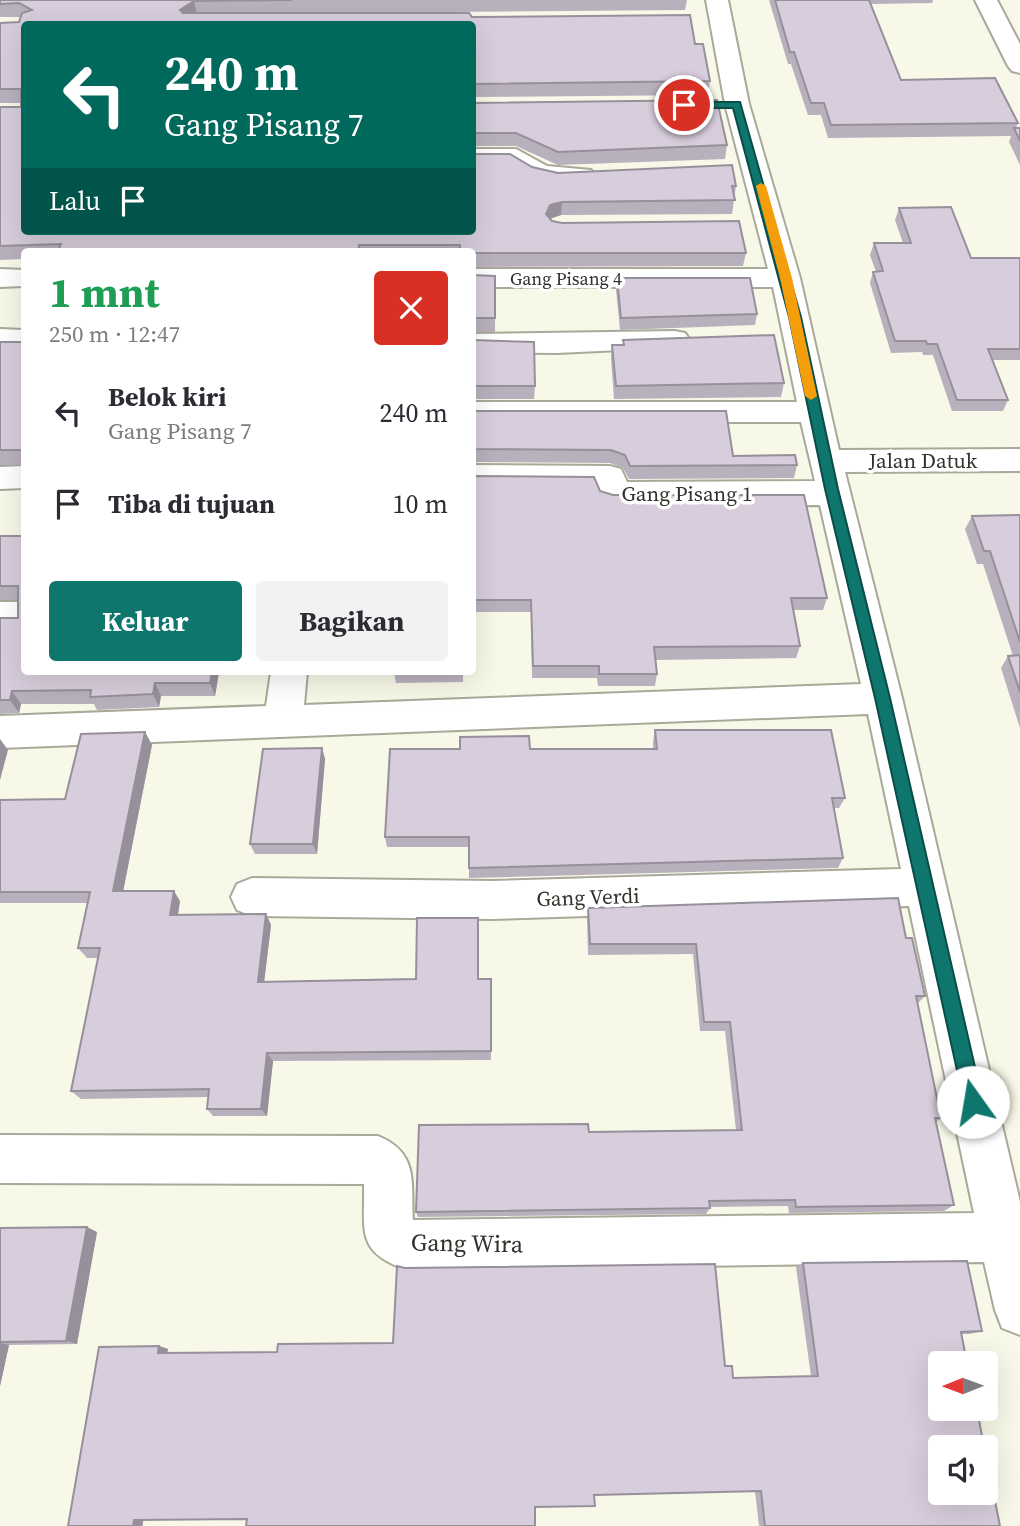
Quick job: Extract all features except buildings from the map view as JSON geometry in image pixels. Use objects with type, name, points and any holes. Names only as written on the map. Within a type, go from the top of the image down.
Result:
[{"type":"street","points":[[986,0],[1020,66]]},
{"type":"street","points":[[710,13],[723,105],[758,224],[786,278],[786,337],[814,412],[830,477],[883,698],[1020,1310]]},
{"type":"street","points":[[476,157],[516,157],[541,173],[557,176],[610,174]]},
{"type":"street","points":[[0,278],[21,278]]},
{"type":"street","name":"Gang Pisang 4","points":[[476,278],[786,278]]},
{"type":"street","points":[[0,338],[21,339]]},
{"type":"street","points":[[476,343],[705,340]]},
{"type":"street","points":[[476,412],[814,412]]},
{"type":"street","name":"Jalan Datuk","points":[[830,477],[1020,460]]},
{"type":"street","name":"Gang Pisang 1","points":[[476,476],[610,477],[612,494],[830,477]]},
{"type":"street","points":[[0,478],[21,477]]},
{"type":"street","points":[[0,616],[21,616]]},
{"type":"street","points":[[284,721],[289,675]]},
{"type":"street","points":[[0,732],[883,698]]},
{"type":"street","name":"Gang Verdi","points":[[252,897],[288,895],[491,900],[924,887]]},
{"type":"street","name":"Gang Wira","points":[[0,1159],[378,1160],[387,1169],[389,1234],[396,1241],[407,1245],[1004,1237]]},
{"type":"slow traffic","points":[[761,186],[786,278],[811,396]]},
{"type":"route","points":[[684,105],[737,104],[756,168],[800,337],[831,489],[883,698],[973,1102]]}]
